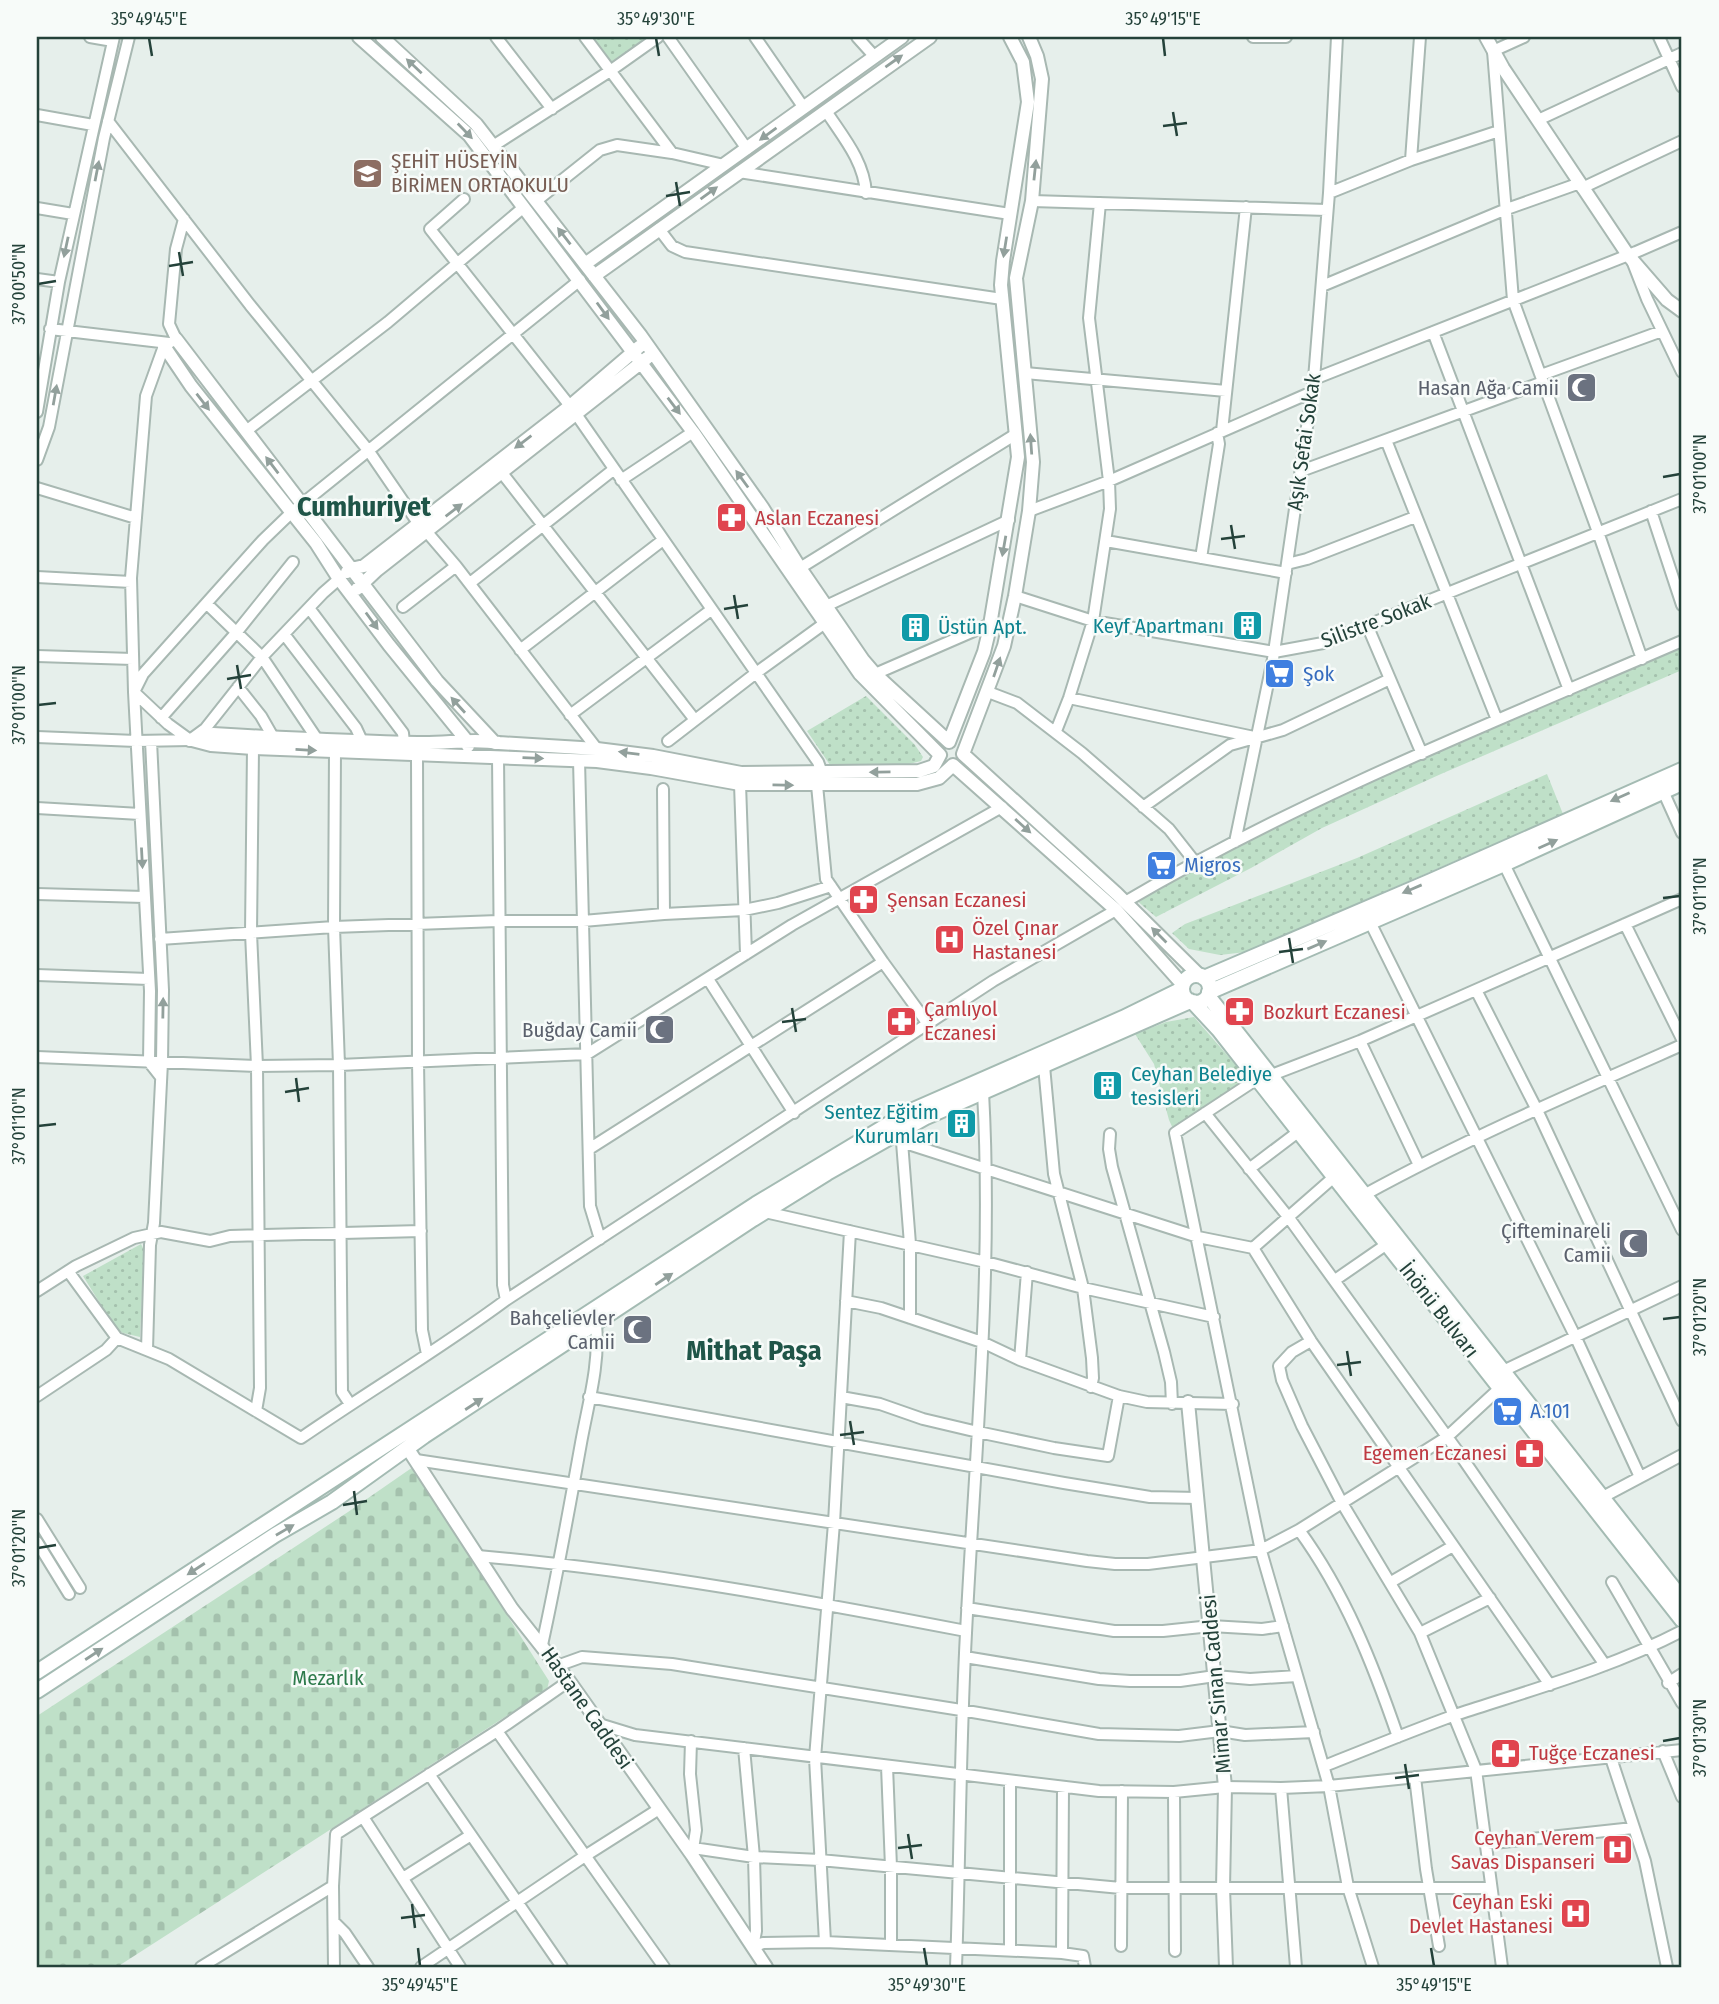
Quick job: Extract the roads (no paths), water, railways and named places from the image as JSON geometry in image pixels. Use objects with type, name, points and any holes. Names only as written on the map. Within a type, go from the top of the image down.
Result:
[{"type":"main road","points":[[1205,985],[1682,770]]},
{"type":"main road","points":[[1205,985],[1370,922],[1682,783]]},
{"type":"main road","points":[[1187,994],[1191,976],[1205,985]]},
{"type":"main road","points":[[37,1672],[756,1204],[873,1131],[921,1105],[1123,1018],[1187,994],[1202,1002],[1205,985]]},
{"type":"main road","name":"İnönü Bulvarı","points":[[1205,985],[1298,1132],[1682,1620]]},
{"type":"main road","points":[[37,1691],[391,1461],[412,1455],[424,1436],[765,1212],[898,1138],[926,1117],[1044,1066],[1187,994]]},
{"type":"main road","name":"İnönü Bulvarı","points":[[1187,994],[1263,1077],[1364,1195],[1682,1599]]},
{"type":"main road","points":[[379,1448],[390,1451],[391,1461]]},
{"type":"main road","points":[[328,1481],[324,1487],[326,1496],[339,1497]]},
{"type":"street","points":[[37,412],[41,361],[114,39],[90,37]]},
{"type":"street","points":[[37,460],[49,426],[108,121],[129,37]]},
{"type":"street","points":[[382,37],[476,124],[493,146],[580,280],[694,432],[860,674],[940,755],[943,762],[953,765],[1121,906],[1187,994]]},
{"type":"street","points":[[496,37],[552,109]]},
{"type":"street","points":[[585,37],[672,153]]},
{"type":"street","points":[[493,146],[658,37]]},
{"type":"street","points":[[668,37],[747,149]]},
{"type":"street","points":[[755,37],[804,108]]},
{"type":"street","points":[[857,37],[875,57]]},
{"type":"street","points":[[585,264],[902,37]]},
{"type":"street","points":[[594,276],[930,37]]},
{"type":"street","points":[[950,743],[984,652],[1018,457],[1002,299],[1003,261],[1028,102],[1023,62],[1010,37]]},
{"type":"street","points":[[37,737],[151,741],[190,740],[213,734],[404,743],[454,744],[467,741],[597,749],[741,773],[917,784],[939,778],[959,762],[963,754],[1004,646],[1029,511],[1033,462],[1016,278],[1032,201],[1042,79],[1029,37]]},
{"type":"street","points":[[1253,37],[1286,37]]},
{"type":"street","name":"Aşık Sefai Sokak","points":[[1235,842],[1274,652],[1314,379],[1329,193],[1337,37]]},
{"type":"street","points":[[1411,160],[1420,37]]},
{"type":"street","points":[[1486,37],[1629,258],[1667,300],[1682,311]]},
{"type":"street","points":[[1493,51],[1524,37]]},
{"type":"street","points":[[1660,37],[1682,87]]},
{"type":"street","points":[[364,38],[470,135],[585,264],[762,507],[863,660],[950,743]]},
{"type":"street","points":[[1493,51],[1513,300],[1642,659]]},
{"type":"street","points":[[1538,120],[1682,53]]},
{"type":"street","points":[[826,111],[860,163],[866,193]]},
{"type":"street","points":[[37,115],[93,125]]},
{"type":"street","points":[[108,121],[368,450],[422,527],[470,583],[597,749]]},
{"type":"street","points":[[1329,193],[1411,160],[1499,131]]},
{"type":"street","points":[[1322,286],[1504,210],[1581,185],[1682,141]]},
{"type":"street","points":[[246,431],[387,322],[600,150],[608,146],[627,146],[723,165]]},
{"type":"street","points":[[739,172],[1010,214]]},
{"type":"street","points":[[464,199],[430,229],[573,410],[818,762],[826,879],[928,1024]]},
{"type":"street","points":[[1032,201],[1327,210]]},
{"type":"street","points":[[1056,732],[1093,621],[1110,509],[1089,318],[1100,203]]},
{"type":"street","points":[[1201,558],[1226,391],[1246,207]]},
{"type":"street","points":[[37,208],[73,214]]},
{"type":"street","points":[[184,219],[176,249],[169,324],[170,343],[191,386],[316,543],[339,579],[467,741],[474,756]]},
{"type":"street","points":[[659,229],[672,246],[685,252],[1002,299]]},
{"type":"street","points":[[1314,379],[1513,300],[1629,258],[1682,232]]},
{"type":"street","points":[[1629,258],[1682,372]]},
{"type":"street","points":[[37,279],[58,282]]},
{"type":"street","points":[[134,692],[142,674],[263,540],[291,513],[580,280]]},
{"type":"street","points":[[50,330],[170,343],[246,431],[437,681],[495,743],[498,750],[503,1285],[506,1300]]},
{"type":"street","points":[[1301,471],[1465,411],[1662,331]]},
{"type":"street","points":[[1433,332],[1569,690]]},
{"type":"street","points":[[160,1076],[149,1062],[149,979],[136,741],[131,582],[146,396],[170,343]]},
{"type":"street","points":[[351,593],[422,527],[649,349]]},
{"type":"street","points":[[1025,373],[1226,391]]},
{"type":"street","points":[[1029,511],[1109,481],[1312,392]]},
{"type":"street","points":[[190,740],[205,729],[262,657],[339,579],[351,569],[364,566],[502,473],[573,410]]},
{"type":"street","points":[[621,480],[694,432]]},
{"type":"street","points":[[800,568],[1016,434]]},
{"type":"street","points":[[1386,440],[1497,720]]},
{"type":"street","points":[[470,583],[613,470]]},
{"type":"street","points":[[502,473],[695,720]]},
{"type":"street","points":[[37,488],[136,518]]},
{"type":"street","name":"Silistre Sokak","points":[[1015,596],[1093,621],[1274,652],[1323,643],[1682,499]]},
{"type":"street","points":[[1651,511],[1682,605]]},
{"type":"street","points":[[1106,541],[1201,558],[1286,568],[1415,517]]},
{"type":"street","points":[[826,606],[1009,520]]},
{"type":"street","points":[[520,650],[663,540]]},
{"type":"street","points":[[161,718],[236,633],[293,562]]},
{"type":"street","points":[[403,607],[456,566]]},
{"type":"street","points":[[37,577],[131,582]]},
{"type":"street","points":[[207,604],[262,657],[317,739]]},
{"type":"street","points":[[309,608],[403,733],[404,743]]},
{"type":"street","points":[[570,715],[711,610]]},
{"type":"street","points":[[668,741],[825,623]]},
{"type":"street","points":[[875,674],[990,624]]},
{"type":"street","points":[[1367,625],[1422,754]]},
{"type":"street","points":[[284,634],[356,728],[362,741]]},
{"type":"street","points":[[68,1271],[117,1338],[169,1359],[302,1438],[506,1300],[993,981],[1195,862],[1422,754],[1682,641]]},
{"type":"street","points":[[37,656],[133,659]]},
{"type":"street","points":[[1143,807],[1230,745],[1283,730],[1390,679]]},
{"type":"street","points":[[238,687],[261,716],[273,737]]},
{"type":"street","points":[[134,692],[161,718],[190,740],[211,745],[579,760],[651,768],[740,784],[926,770],[936,764],[943,746],[957,744],[963,754],[1205,985]]},
{"type":"street","points":[[988,692],[1017,703],[1056,732],[1169,829],[1195,862]]},
{"type":"street","points":[[1069,698],[1257,738]]},
{"type":"street","points":[[146,1350],[162,1062],[163,990],[151,741]]},
{"type":"street","points":[[253,748],[251,933],[257,1066],[260,1388],[256,1410]]},
{"type":"street","points":[[335,751],[334,927],[339,1066],[342,1392],[350,1404]]},
{"type":"street","points":[[417,755],[416,924],[422,1330],[427,1354]]},
{"type":"street","points":[[579,760],[590,1206],[600,1239]]},
{"type":"street","points":[[740,784],[746,954]]},
{"type":"street","points":[[663,789],[664,914]]},
{"type":"street","points":[[1664,791],[1682,833]]},
{"type":"street","points":[[37,1057],[257,1066],[339,1066],[587,1054],[838,899],[1002,807]]},
{"type":"street","points":[[37,808],[140,814]]},
{"type":"street","points":[[1504,864],[1682,1230]]},
{"type":"street","points":[[160,939],[334,927],[583,921],[744,910],[778,903],[831,886]]},
{"type":"street","points":[[37,894],[145,897]]},
{"type":"street","points":[[1373,1967],[1348,1887],[1324,1766],[1261,1550],[1175,1133],[1263,1077],[1360,1041],[1682,899]]},
{"type":"street","points":[[1370,922],[1576,1338],[1640,1478]]},
{"type":"street","points":[[1625,924],[1682,1039]]},
{"type":"street","points":[[589,1149],[883,962]]},
{"type":"street","points":[[37,975],[149,979]]},
{"type":"street","points":[[708,979],[794,1112]]},
{"type":"street","points":[[1476,990],[1632,1310],[1682,1421]]},
{"type":"street","points":[[1360,1041],[1419,1165]]},
{"type":"street","points":[[1364,1195],[1476,1138],[1682,1045]]},
{"type":"street","points":[[1044,1066],[1054,1174],[1083,1288],[1092,1358],[1091,1387]]},
{"type":"street","points":[[956,1967],[961,1710],[986,1262],[987,1169],[983,1092]]},
{"type":"street","points":[[1205,1113],[1335,1280],[1605,1665]]},
{"type":"street","points":[[1249,1169],[1298,1132]]},
{"type":"street","points":[[1110,1134],[1112,1167],[1171,1382],[1172,1404]]},
{"type":"street","points":[[910,1318],[910,1244],[898,1138],[1198,1237],[1253,1248],[1311,1341],[1550,1685]]},
{"type":"street","points":[[1253,1248],[1334,1177]]},
{"type":"street","points":[[765,1212],[1214,1317]]},
{"type":"street","points":[[37,1291],[68,1271],[134,1238],[161,1232],[210,1241],[230,1236],[421,1231]]},
{"type":"street","points":[[825,1942],[815,1758],[834,1523],[850,1231]]},
{"type":"street","points":[[1335,1280],[1387,1244]]},
{"type":"street","points":[[1020,1360],[1027,1272]]},
{"type":"street","points":[[1503,1371],[1682,1286]]},
{"type":"street","points":[[846,1301],[881,1308],[982,1342],[1020,1360],[1119,1396],[1172,1404],[1233,1404]]},
{"type":"street","points":[[542,1644],[560,1564],[590,1397],[598,1345],[596,1325]]},
{"type":"street","points":[[37,1396],[106,1350],[117,1338]]},
{"type":"street","points":[[1311,1341],[1292,1352],[1279,1366],[1282,1380],[1302,1426],[1342,1503],[1420,1633],[1476,1770],[1502,1967]]},
{"type":"street","points":[[412,1455],[834,1523],[1115,1564],[1148,1564],[1261,1550],[1299,1530],[1447,1437],[1500,1388]]},
{"type":"street","points":[[841,1398],[880,1404],[923,1419],[978,1432],[1108,1456],[1119,1396]]},
{"type":"street","points":[[590,1397],[839,1444],[1150,1497],[1198,1498]]},
{"type":"street","name":"Mimar Sinan Caddesi","points":[[1188,1402],[1225,1787],[1223,1888],[1226,1967]]},
{"type":"street","name":"Hastane Caddesi","points":[[412,1455],[512,1609],[542,1644],[692,1852],[766,1967]]},
{"type":"street","points":[[1601,1498],[1682,1455]]},
{"type":"street","points":[[37,1519],[80,1588]]},
{"type":"street","points":[[1299,1530],[1320,1559],[1363,1641],[1398,1737]]},
{"type":"street","points":[[37,1542],[69,1594]]},
{"type":"street","points":[[1391,1582],[1453,1546]]},
{"type":"street","points":[[478,1556],[560,1564],[826,1605],[966,1631]]},
{"type":"street","points":[[1612,1582],[1668,1683],[1682,1703]]},
{"type":"street","points":[[1420,1633],[1490,1598]]},
{"type":"street","points":[[967,1608],[1114,1631],[1163,1631],[1211,1626],[1262,1629],[1283,1626]]},
{"type":"street","points":[[1324,1766],[1454,1716],[1605,1665],[1650,1648],[1682,1631]]},
{"type":"street","points":[[557,1666],[582,1657],[672,1664],[1099,1734],[1180,1736],[1220,1731],[1245,1735],[1314,1732]]},
{"type":"street","points":[[965,1657],[1099,1679],[1180,1681],[1215,1676],[1250,1679],[1297,1676]]},
{"type":"street","points":[[1668,1683],[1682,1674]]},
{"type":"street","points":[[334,1967],[333,1886],[336,1834],[497,1731],[569,1681]]},
{"type":"street","points":[[599,1724],[635,1735],[1010,1781],[1122,1791],[1174,1792],[1225,1787],[1329,1786],[1682,1750]]},
{"type":"street","points":[[497,1731],[664,1967]]},
{"type":"street","points":[[691,1741],[690,1774],[696,1830],[692,1852],[820,1860],[1121,1888],[1491,1888]]},
{"type":"street","points":[[744,1748],[754,1857],[756,1931],[752,1947],[773,1943],[825,1942],[1062,1953],[1083,1956],[1085,1967]]},
{"type":"street","points":[[1663,1751],[1682,1797]]},
{"type":"street","points":[[1611,1758],[1651,1884],[1667,1967]]},
{"type":"street","points":[[887,1766],[891,1945]]},
{"type":"street","points":[[429,1774],[562,1967]]},
{"type":"street","points":[[1415,1777],[1439,1946]]},
{"type":"street","points":[[1010,1781],[1010,1951]]},
{"type":"street","points":[[1062,1953],[1063,1787]]},
{"type":"street","points":[[1281,1788],[1296,1967]]},
{"type":"street","points":[[1121,1945],[1122,1791]]},
{"type":"street","points":[[1174,1792],[1175,1951]]},
{"type":"street","points":[[421,1967],[659,1809]]},
{"type":"street","points":[[363,1817],[460,1967]]},
{"type":"street","points":[[1485,1844],[1633,1828]]},
{"type":"street","points":[[403,1878],[471,1835]]},
{"type":"street","points":[[201,1967],[333,1886]]},
{"type":"street","points":[[334,1922],[345,1933],[368,1967]]},
{"type":"place","name":"ŞEHİT HÜSEYİN BİRİMEN ORTAOKULU","points":[[368,173]]},
{"type":"place","name":"Hasan Ağa Camii","points":[[1582,388]]},
{"type":"place","name":"Aslan Eczanesi","points":[[732,518]]},
{"type":"place","name":"Keyf Apartmanı","points":[[1247,626]]},
{"type":"place","name":"Üstün Apt.","points":[[915,627]]},
{"type":"place","name":"Şok","points":[[1280,674]]},
{"type":"place","name":"Migros","points":[[1161,865]]},
{"type":"place","name":"Şensan Eczanesi","points":[[864,900]]},
{"type":"place","name":"Özel Çınar Hastanesi","points":[[949,940]]},
{"type":"place","name":"Bozkurt Eczanesi","points":[[1240,1012]]},
{"type":"place","name":"Çamlıyol Eczanesi","points":[[901,1021]]},
{"type":"place","name":"Buğday Camii","points":[[660,1030]]},
{"type":"place","name":"Ceyhan Belediye tesisleri","points":[[1108,1086]]},
{"type":"place","name":"Sentez Eğitim Kurumları","points":[[962,1124]]},
{"type":"place","name":"Çifteminareli Camii","points":[[1634,1243]]},
{"type":"place","name":"Bahçelievler Camii","points":[[638,1330]]},
{"type":"place","name":"A.101","points":[[1507,1411]]},
{"type":"place","name":"Egemen Eczanesi","points":[[1530,1453]]},
{"type":"place","name":"Tuğçe Eczanesi","points":[[1506,1753]]},
{"type":"place","name":"Ceyhan Verem Savas Dispanseri","points":[[1618,1850]]},
{"type":"place","name":"Ceyhan Eski Devlet Hastanesi","points":[[1576,1914]]},
{"type":"district","name":"Cumhuriyet","points":[[364,506]]},
{"type":"district","name":"Mithat Paşa","points":[[754,1350]]},
{"type":"park label","name":"Mezarlık","points":[[328,1678]]}]
